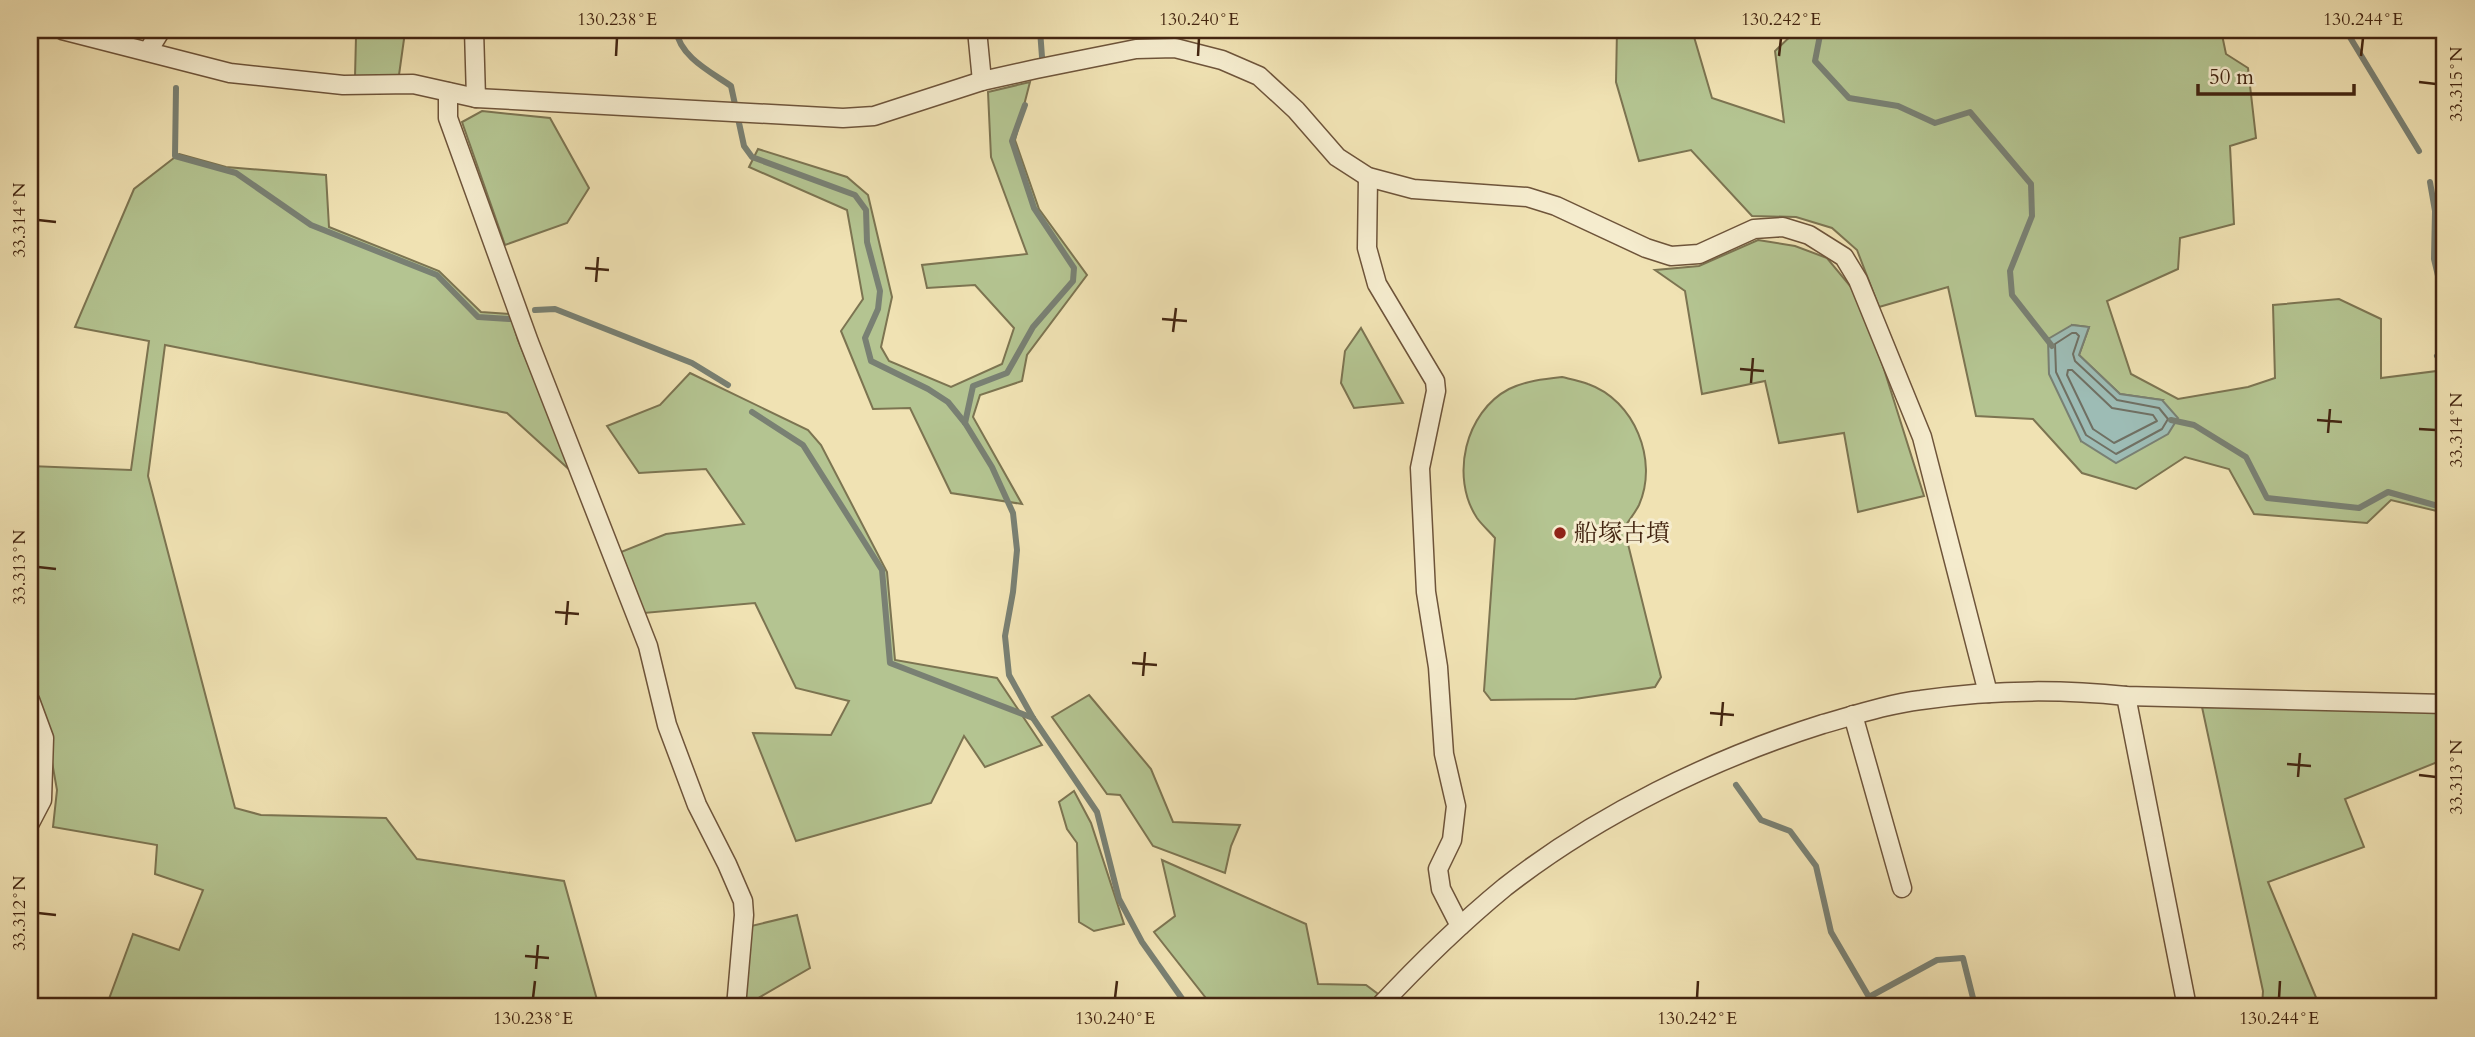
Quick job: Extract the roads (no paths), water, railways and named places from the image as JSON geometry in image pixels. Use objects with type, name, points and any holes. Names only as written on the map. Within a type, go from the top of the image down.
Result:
[{"type":"street","points":[[62,30],[230,73],[343,85],[413,84],[476,98],[843,118],[874,116],[982,80],[1136,49],[1175,48],[1222,60],[1259,76],[1296,110],[1336,157],[1368,177],[1413,189],[1527,197],[1556,206],[1671,256],[1699,254],[1754,229],[1783,226],[1809,235],[1844,257],[1858,280],[1922,437],[1989,692]]},
{"type":"street","points":[[148,51],[161,30]]},
{"type":"street","points":[[474,30],[476,98]]},
{"type":"street","points":[[977,30],[982,80]]},
{"type":"street","points":[[448,92],[448,118],[529,342],[648,646],[671,736],[697,806],[743,901],[736,1007]]},
{"type":"street","points":[[1368,177],[1367,248],[1377,284],[1435,381],[1436,391],[1420,468],[1426,592],[1438,667],[1444,754],[1456,806],[1452,840],[1438,869],[1441,889],[1460,926]]},
{"type":"street","points":[[1379,1007],[1419,964],[1460,926],[1507,886],[1555,852],[1629,807],[1706,767],[1777,738],[1853,715],[1918,700],[1989,692],[2445,704]]},
{"type":"street","points":[[2126,696],[2187,1007]]},
{"type":"street","points":[[30,700],[44,738],[42,800],[30,823]]},
{"type":"street","points":[[1853,715],[1902,888]]},
{"type":"water","points":[[2072,325],[2089,327],[2079,355],[2120,394],[2162,400],[2178,418],[2168,434],[2116,463],[2081,441],[2049,374],[2048,339]]},
{"type":"waterway","points":[[676,30],[683,48],[690,56],[731,86],[744,146],[752,157],[855,195],[866,210],[867,242],[880,291],[878,309],[865,338],[871,361],[948,402],[965,423],[992,467],[1013,513],[1017,550],[1005,636],[1009,675],[1033,718],[1097,812],[1119,899],[1142,942],[1188,1007]]},
{"type":"waterway","points":[[1040,30],[1042,57]]},
{"type":"waterway","points":[[1821,30],[1815,61],[1849,98],[1898,106],[1935,123],[1970,112],[2031,184],[2032,216],[2010,271],[2012,295],[2052,346]]},
{"type":"waterway","points":[[2348,34],[2419,151]]},
{"type":"waterway","points":[[176,88],[175,156],[236,173],[311,225],[437,275],[478,317],[509,319]]},
{"type":"waterway","points":[[965,423],[973,386],[1007,373],[1033,327],[1073,281],[1074,268],[1034,208],[1012,141],[1025,105]]},
{"type":"waterway","points":[[2430,182],[2435,211],[2434,259],[2445,305]]},
{"type":"waterway","points":[[535,310],[555,309],[692,363],[728,385]]},
{"type":"waterway","points":[[2437,356],[2445,349]]},
{"type":"waterway","points":[[752,412],[803,445],[882,570],[890,663],[1033,718]]},
{"type":"waterway","points":[[2171,420],[2194,425],[2246,457],[2267,498],[2359,508],[2388,492],[2445,508]]},
{"type":"waterway","points":[[1736,785],[1761,820],[1790,831],[1816,866],[1831,932],[1869,997],[1937,960],[1963,958],[1975,1006]]},
{"type":"place","name":"船塚古墳","points":[[1560,533]]}]
